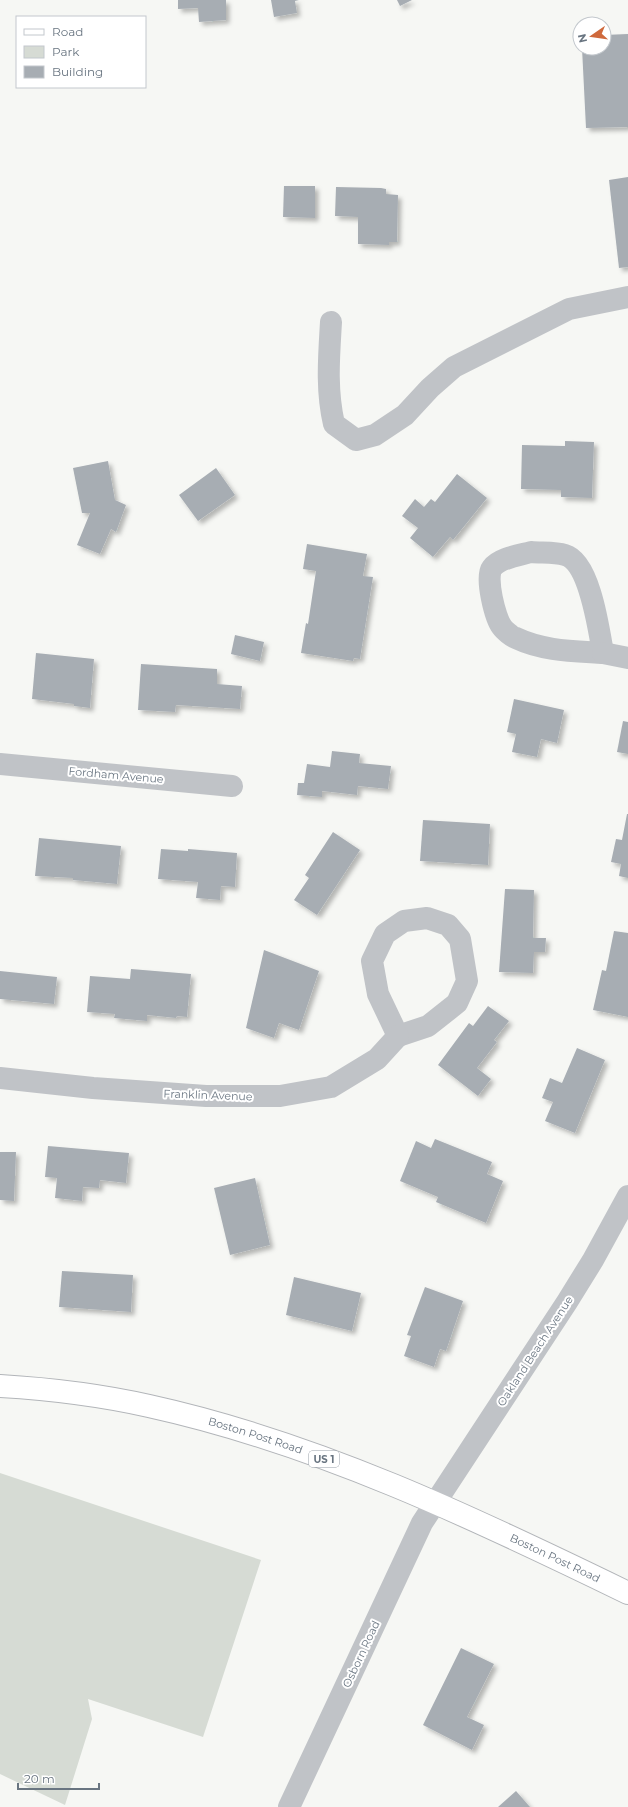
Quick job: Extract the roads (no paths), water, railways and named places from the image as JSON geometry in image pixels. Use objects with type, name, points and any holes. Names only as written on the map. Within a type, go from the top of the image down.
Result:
[{"type":"main road","name":"Boston Post Road","points":[[0,1386],[48,1389],[148,1406],[197,1418],[312,1455],[435,1502],[502,1532],[628,1593]]},
{"type":"street","points":[[331,322],[329,404],[334,424],[356,440],[375,435],[405,415],[430,388],[454,367],[568,309],[628,297]]},
{"type":"street","points":[[603,653],[592,595],[579,566],[566,555],[531,552],[505,559],[492,568],[489,577],[491,596],[502,627],[515,638],[553,650],[603,653],[628,658]]},
{"type":"street","name":"Fordham Avenue","points":[[0,764],[232,786]]},
{"type":"street","name":"Franklin Avenue","points":[[0,1078],[94,1088],[206,1096],[280,1096],[331,1087],[377,1059],[398,1036],[428,1026],[458,1004],[467,981],[460,940],[448,925],[427,918],[404,921],[385,934],[372,961],[378,994],[398,1036]]},
{"type":"street","name":"Oakland Beach Avenue","points":[[435,1502],[567,1302],[597,1254],[628,1196]]},
{"type":"street","name":"Osborn Road","points":[[289,1807],[410,1548],[435,1502]]}]
